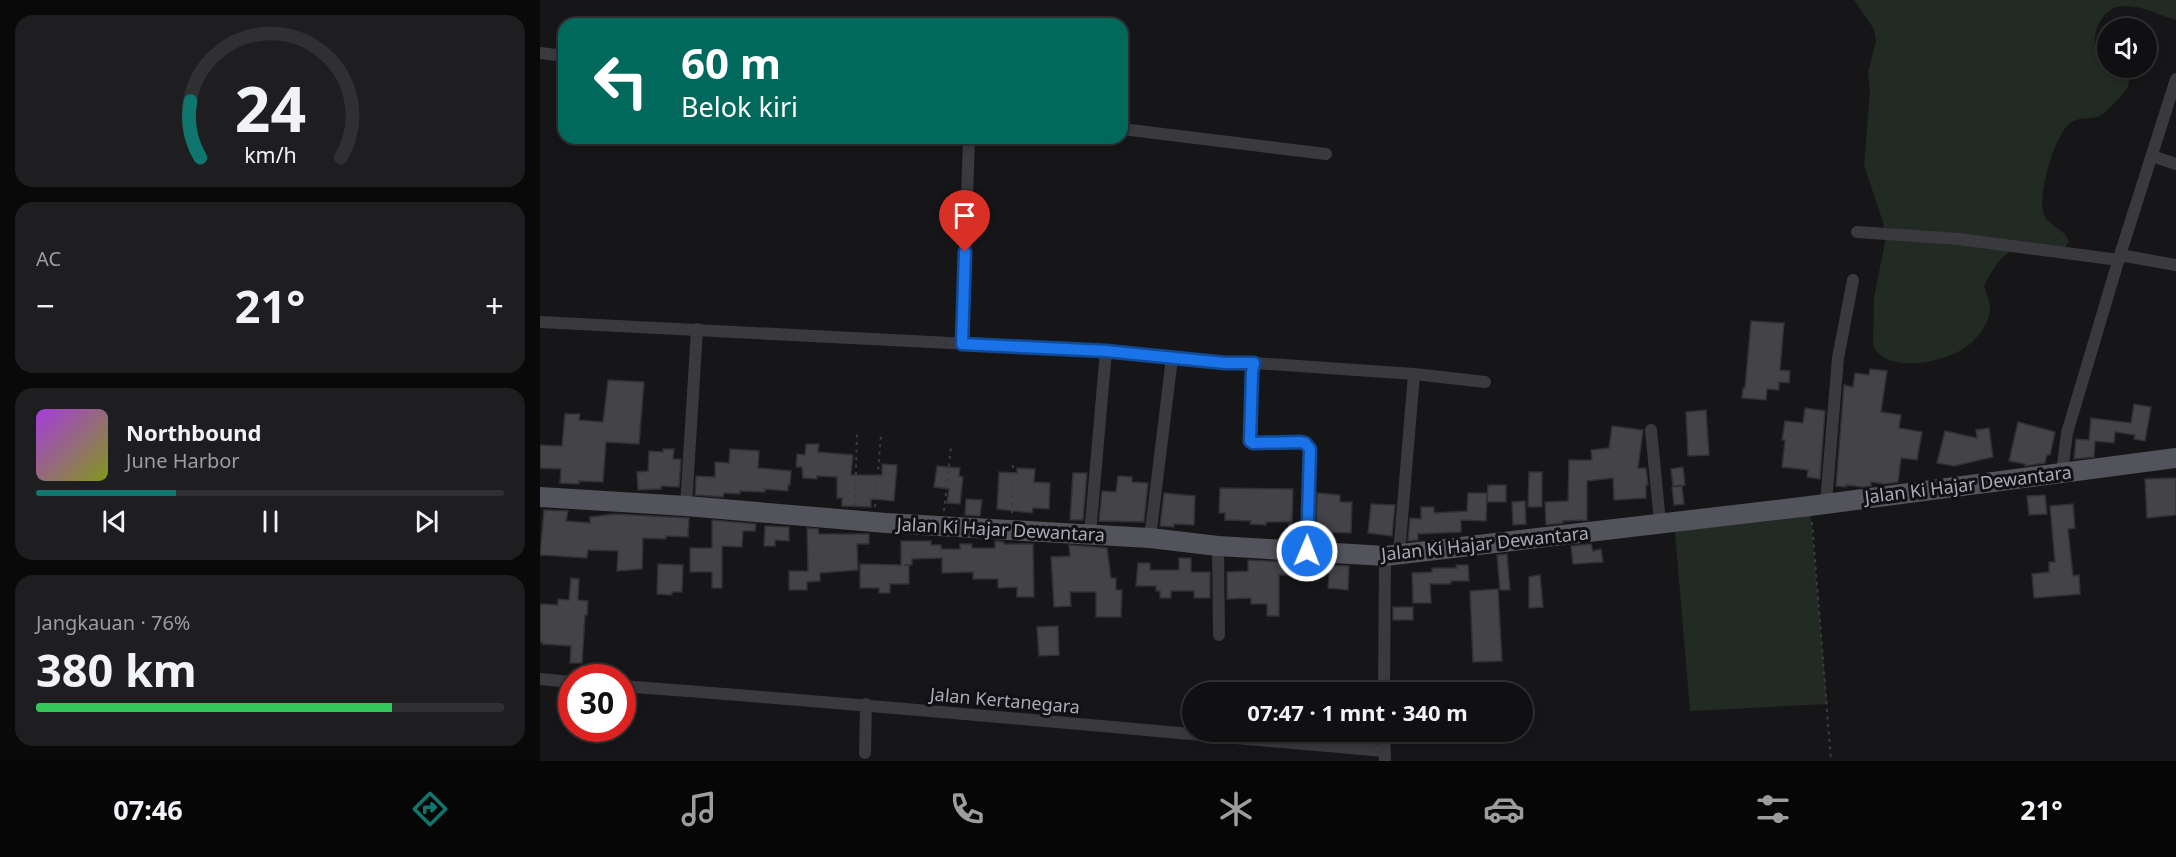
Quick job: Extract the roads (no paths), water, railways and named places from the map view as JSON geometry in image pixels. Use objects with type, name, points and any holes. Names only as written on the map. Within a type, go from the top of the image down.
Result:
[{"type":"main road","name":"Jalan Ki Hajar Dewantara","points":[[540,496],[874,522],[1150,538],[1218,546],[1392,555],[2176,458]]},
{"type":"street","points":[[540,53],[558,55]]},
{"type":"street","points":[[2062,472],[2067,433],[2119,257],[2176,79]]},
{"type":"street","points":[[1128,130],[1326,154]]},
{"type":"street","points":[[962,344],[969,144]]},
{"type":"street","points":[[2151,156],[2176,165]]},
{"type":"street","points":[[1857,232],[1959,239],[2176,265]]},
{"type":"street","points":[[1818,504],[1838,358],[1853,280]]},
{"type":"street","points":[[540,322],[1106,351],[1172,358],[1414,374],[1485,382]]},
{"type":"street","points":[[686,506],[697,329]]},
{"type":"street","points":[[1090,534],[1106,351]]},
{"type":"street","points":[[1150,538],[1172,358]]},
{"type":"street","points":[[1254,363],[1250,441],[1300,442],[1305,443],[1310,449],[1307,551]]},
{"type":"street","points":[[1385,682],[1392,555],[1414,374]]},
{"type":"street","points":[[1651,430],[1660,522]]},
{"type":"street","points":[[1218,546],[1219,635]]},
{"type":"street","points":[[540,680],[558,681]]},
{"type":"street","name":"Jalan Kertanegara","points":[[636,687],[866,704],[1384,756]]},
{"type":"street","points":[[865,753],[866,704]]}]
